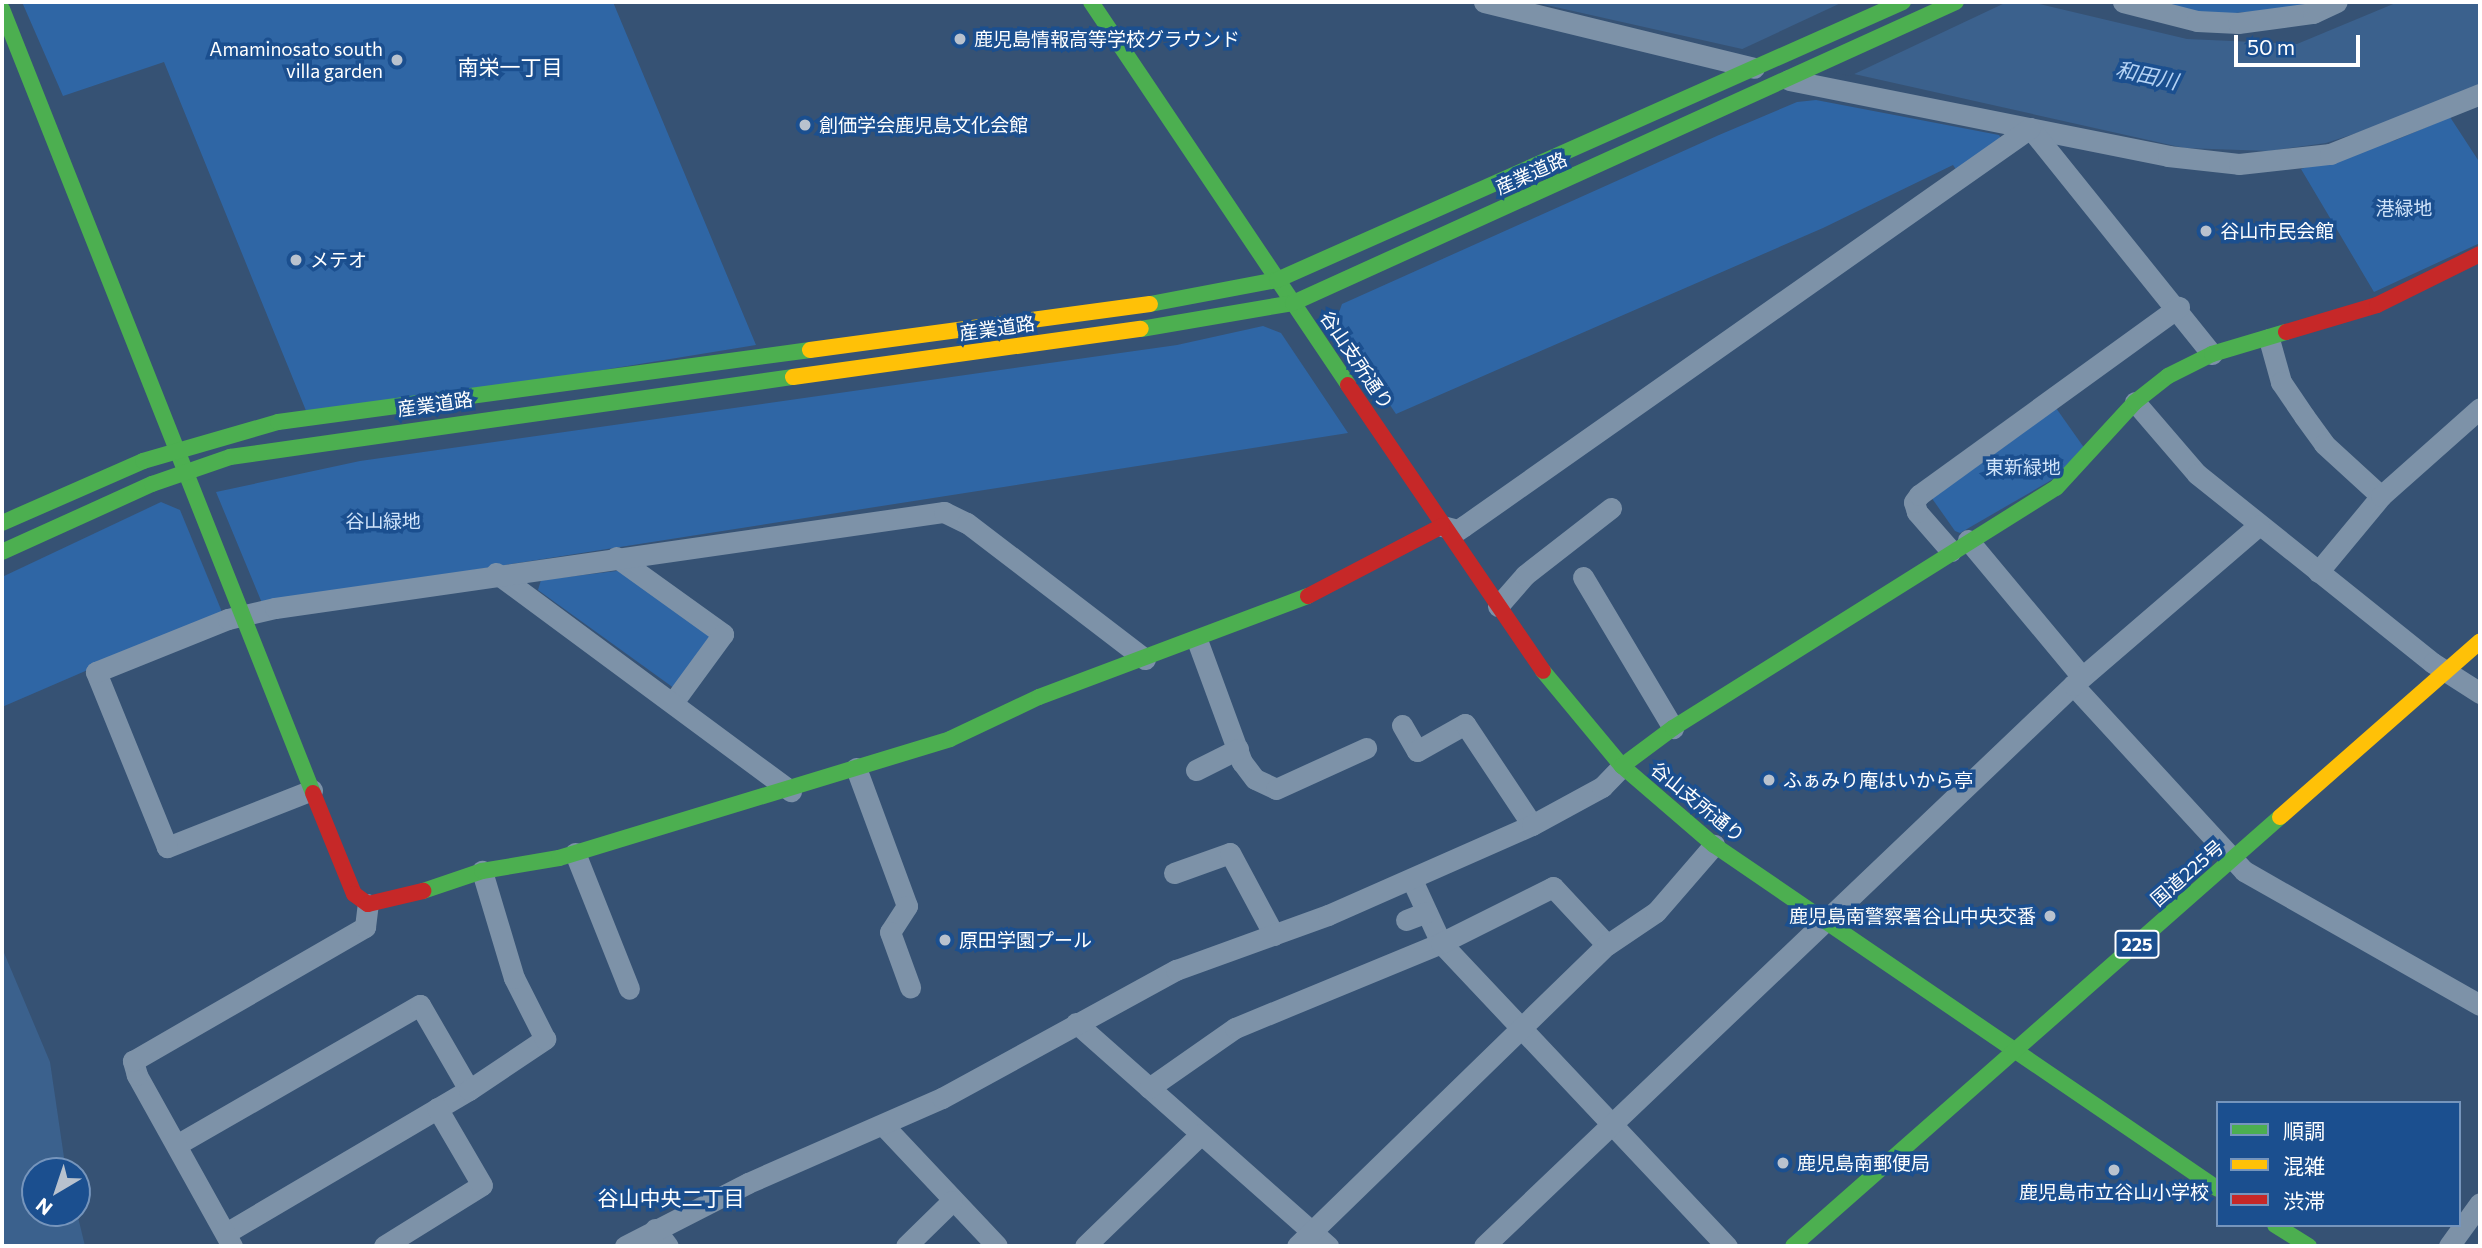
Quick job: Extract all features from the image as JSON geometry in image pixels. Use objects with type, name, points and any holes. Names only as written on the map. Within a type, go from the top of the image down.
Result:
[{"type":"main road","name":"谷山支所通り","points":[[1091,2],[1442,526],[1565,702],[1622,766],[1714,845],[2216,1188]]},
{"type":"main road","name":"産業道路","points":[[2,523],[177,449],[278,422],[1178,301],[1278,280],[1903,2]]},
{"type":"main road","name":"産業道路","points":[[2,552],[186,470],[305,443],[1223,318],[1293,303],[1956,2]]},
{"type":"main road","points":[[2,9],[354,894],[368,904],[386,903],[482,871],[575,853],[791,790],[950,739],[1040,697],[1324,592],[1442,526]]},
{"type":"main road","points":[[1622,766],[1673,728],[1959,546],[2056,488],[2135,402],[2160,381],[2213,354],[2377,305],[2480,254]]},
{"type":"main road","name":"国道225号","points":[[1793,1246],[2480,641]]},
{"type":"main road","points":[[2278,1227],[2309,1246]]},
{"type":"street","points":[[1484,2],[1760,65]]},
{"type":"street","points":[[2123,2],[2197,21],[2238,23],[2312,13],[2337,2]]},
{"type":"street","points":[[1797,76],[2030,128],[2204,162],[2263,163],[2330,154],[2364,144],[2480,94]]},
{"type":"street","points":[[2030,128],[2179,307],[2213,354]]},
{"type":"street","points":[[1442,526],[1458,530],[1464,526],[2030,128]]},
{"type":"street","points":[[2179,307],[1919,495],[1914,502],[1917,512],[1959,546],[2233,860],[2480,1005]]},
{"type":"street","points":[[2269,339],[2281,382],[2317,435],[2381,496]]},
{"type":"street","points":[[2135,402],[2197,474],[2433,663],[2448,668],[2480,692]]},
{"type":"street","points":[[2318,572],[2381,496],[2480,408]]},
{"type":"street","points":[[1498,606],[1525,575],[1611,508]]},
{"type":"street","points":[[312,790],[167,847],[96,672],[245,616],[496,573],[950,512],[1145,659]]},
{"type":"street","points":[[1485,1246],[2078,681],[2259,525]]},
{"type":"street","points":[[616,557],[723,634],[674,701]]},
{"type":"street","points":[[496,573],[674,701],[791,790]]},
{"type":"street","points":[[1583,577],[1673,728]]},
{"type":"street","points":[[1197,640],[1250,774],[1276,789],[1366,748]]},
{"type":"street","points":[[1402,724],[1417,751],[1465,724],[1532,825]]},
{"type":"street","points":[[1196,769],[1238,749]]},
{"type":"street","points":[[625,1246],[655,1228],[942,1098],[1176,970],[1274,935],[1412,880],[1532,825],[1602,787],[1622,766]]},
{"type":"street","points":[[856,768],[907,906],[890,932],[910,986]]},
{"type":"street","points":[[1304,1239],[1607,945],[1656,912],[1714,845]]},
{"type":"street","points":[[575,853],[629,989]]},
{"type":"street","points":[[1174,873],[1230,853],[1274,935]]},
{"type":"street","points":[[368,904],[365,927],[133,1061],[136,1075],[178,1143],[229,1240],[469,1090],[545,1039],[514,978],[482,871]]},
{"type":"street","points":[[1412,880],[1441,943],[1727,1246]]},
{"type":"street","points":[[1149,1088],[1236,1028],[1441,943],[1553,887],[1607,945]]},
{"type":"street","points":[[1406,920],[1427,912]]},
{"type":"street","points":[[178,1143],[420,1005],[469,1090]]},
{"type":"street","points":[[1076,1023],[1201,1134],[1304,1239],[1328,1246]]},
{"type":"street","points":[[384,1246],[482,1185],[438,1108]]},
{"type":"street","points":[[883,1125],[997,1246]]},
{"type":"street","points":[[1084,1246],[1201,1134]]},
{"type":"street","points":[[906,1246],[953,1202]]},
{"type":"street","points":[[2449,1246],[2480,1203]]},
{"type":"street","points":[[655,1228],[668,1246]]},
{"type":"green space","points":[[22,2],[613,2],[756,345],[309,418],[164,62],[63,96]]},
{"type":"green space","points":[[2145,2],[2323,2],[2311,7],[2198,16]]},
{"type":"green space","points":[[1816,100],[1999,135],[2003,141],[1957,171],[1953,165],[1823,228],[1396,414],[1335,323],[1342,304],[1719,135],[1797,102]]},
{"type":"green space","name":"港緑地","points":[[2450,117],[2480,163],[2480,243],[2374,292],[2301,169],[2396,140]]},
{"type":"green space","name":"谷山緑地","points":[[1263,326],[1281,333],[1348,433],[262,603],[216,492],[360,461],[1177,345]]},
{"type":"green space","name":"東新緑地","points":[[2056,408],[2085,449],[2062,474],[1960,533],[1955,531],[1931,497]]},
{"type":"green space","points":[[161,502],[180,510],[222,612],[2,707],[2,577]]},
{"type":"green space","points":[[625,570],[713,633],[678,691],[538,590],[541,580]]},
{"type":"water","name":"和田川","points":[[1533,2],[2031,2],[2187,39],[2297,44],[2398,2],[2480,2],[2480,84],[2406,117],[2326,143],[2269,151],[2184,148]]},
{"type":"water","points":[[2,948],[50,1062],[64,1157],[21,1157],[21,1227],[80,1227],[85,1246],[2,1246]]},
{"type":"pier","points":[[1843,2],[2007,2],[1850,76],[1738,51]]},
{"type":"traffic: fast","points":[[1091,2],[1348,385]]},
{"type":"traffic: fast","points":[[1150,304],[1277,280],[1903,2]]},
{"type":"traffic: fast","points":[[1141,329],[1293,303],[1956,2]]},
{"type":"traffic: fast","points":[[2,9],[313,793]]},
{"type":"traffic: fast","points":[[1622,766],[1673,728],[2056,488],[2135,402],[2168,376],[2212,354],[2286,332]]},
{"type":"traffic: fast","points":[[2,523],[143,461],[278,422],[810,350]]},
{"type":"traffic: fast","points":[[2,552],[152,484],[230,457],[793,377]]},
{"type":"traffic: fast","points":[[423,891],[482,871],[559,858],[950,739],[1039,697],[1308,596]]},
{"type":"traffic: fast","points":[[1543,671],[1622,766],[1714,845],[2216,1188]]},
{"type":"traffic: fast","points":[[1793,1246],[2280,817]]},
{"type":"traffic: fast","points":[[2278,1227],[2309,1246]]},
{"type":"traffic: slow","points":[[810,350],[1150,304]]},
{"type":"traffic: slow","points":[[793,377],[1141,329]]},
{"type":"traffic: slow","points":[[2280,817],[2480,641]]},
{"type":"traffic: jam","points":[[2286,332],[2377,305],[2480,254]]},
{"type":"traffic: jam","points":[[1348,385],[1543,671]]},
{"type":"traffic: jam","points":[[1308,596],[1442,526]]},
{"type":"traffic: jam","points":[[313,793],[354,894],[368,904],[423,891]]},
{"type":"place","name":"鹿児島情報高等学校グラウンド","points":[[960,39]]},
{"type":"place","name":"Amaminosato south villa garden","points":[[397,60]]},
{"type":"place","name":"創価学会鹿児島文化会館","points":[[805,125]]},
{"type":"place","name":"谷山市民会館","points":[[2206,231]]},
{"type":"place","name":"メテオ","points":[[296,260]]},
{"type":"place","name":"ふぁみり庵はいから亭","points":[[1769,780]]},
{"type":"place","name":"鹿児島南警察署谷山中央交番","points":[[2050,916]]},
{"type":"place","name":"原田学園プール","points":[[945,940]]},
{"type":"place","name":"鹿児島南郵便局","points":[[1783,1163]]},
{"type":"place","name":"鹿児島市立谷山小学校","points":[[2114,1170]]},
{"type":"district","name":"南栄一丁目","points":[[510,67]]},
{"type":"district","name":"谷山中央二丁目","points":[[671,1198]]}]
